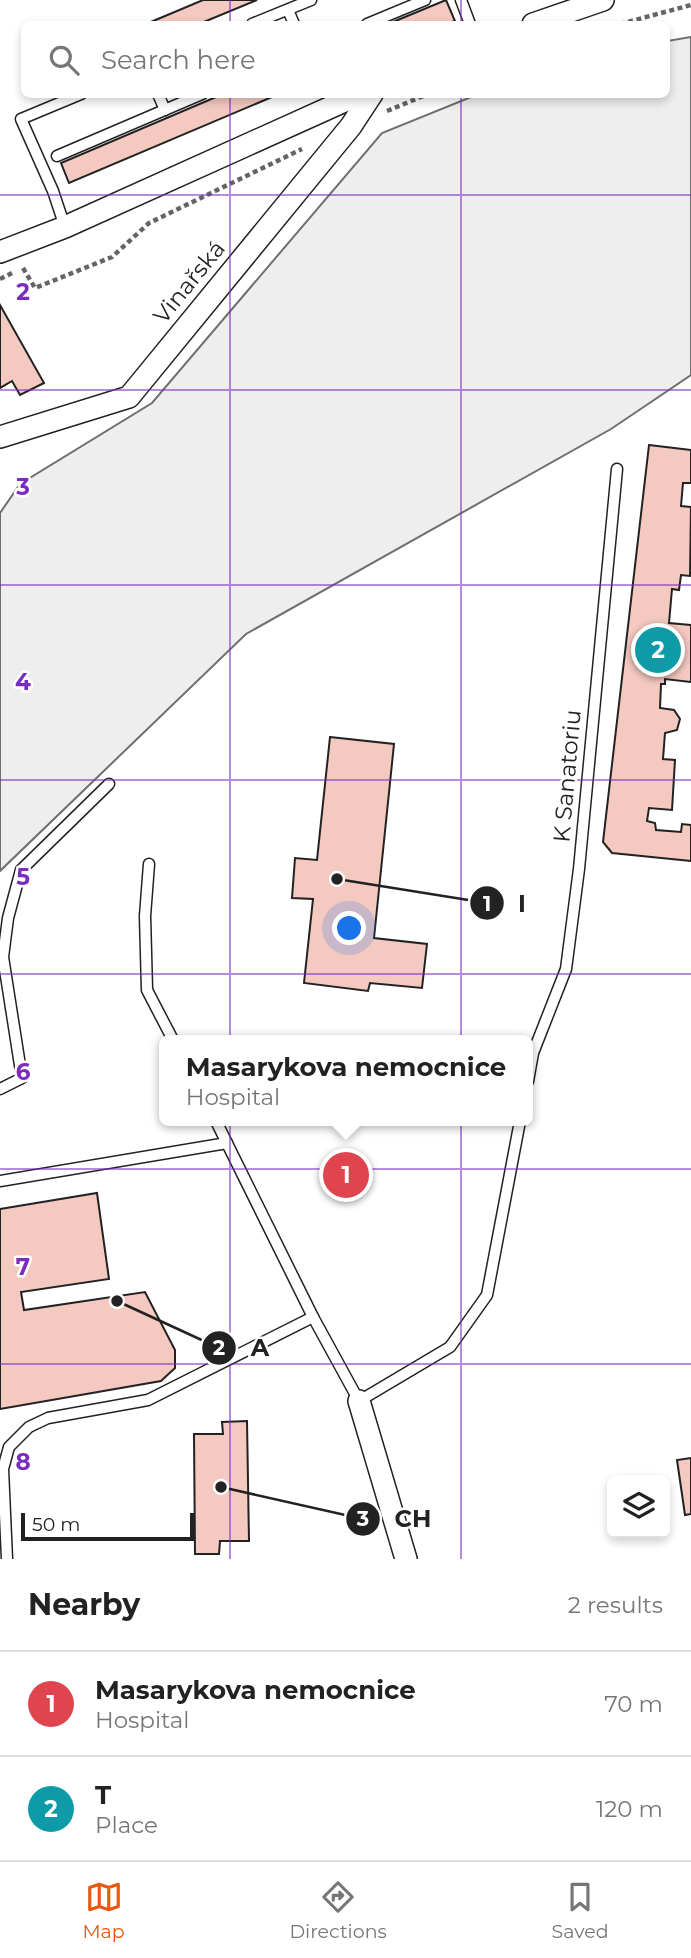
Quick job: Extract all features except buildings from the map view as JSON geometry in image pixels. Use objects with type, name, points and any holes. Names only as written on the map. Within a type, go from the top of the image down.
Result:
[{"type":"street","points":[[537,21],[554,8],[603,0]]},
{"type":"street","points":[[0,252],[65,227],[351,98]]},
{"type":"street","name":"Vinařská","points":[[0,437],[129,397],[351,126],[369,98]]},
{"type":"street","points":[[359,1401],[406,1559]]},
{"type":"lane","points":[[260,21],[312,0]]},
{"type":"lane","points":[[374,21],[425,0]]},
{"type":"lane","points":[[461,0],[470,21]]},
{"type":"lane","points":[[288,10],[293,21]]},
{"type":"lane","points":[[65,227],[53,191],[21,119],[71,98]]},
{"type":"lane","points":[[160,98],[165,110]]},
{"type":"lane","points":[[57,156],[193,98]]},
{"type":"lane","name":"K Sanatoriu","points":[[533,1053],[566,969],[579,869],[617,469]]},
{"type":"lane","points":[[0,1089],[22,1077],[3,957],[13,897],[21,870],[109,783]]},
{"type":"lane","points":[[149,864],[145,916],[147,990],[170,1035]]},
{"type":"lane","points":[[0,906],[13,897]]},
{"type":"lane","points":[[218,1126],[313,1317],[359,1401],[450,1347],[487,1296],[519,1126]]},
{"type":"lane","points":[[0,1181],[227,1143]]},
{"type":"lane","points":[[7,1559],[3,1469],[9,1447],[29,1427],[48,1418],[148,1400],[313,1317]]},
{"type":"path","points":[[631,21],[691,5]]},
{"type":"path","points":[[351,126],[418,98]]},
{"type":"path","points":[[0,279],[24,268],[35,288],[112,257],[149,223],[304,149]]},
{"type":"shaded area","points":[[691,37],[691,375],[611,429],[246,634],[0,871],[0,513],[20,484],[152,403],[382,133],[469,98],[670,98],[670,40]]},
{"type":"place","name":"T","points":[[658,650]]},
{"type":"place","name":"I","points":[[337,879]]},
{"type":"place","name":"Masarykova nemocnice","points":[[346,1175]]},
{"type":"place","name":"A","points":[[117,1301]]},
{"type":"place","name":"CH","points":[[221,1487]]}]
